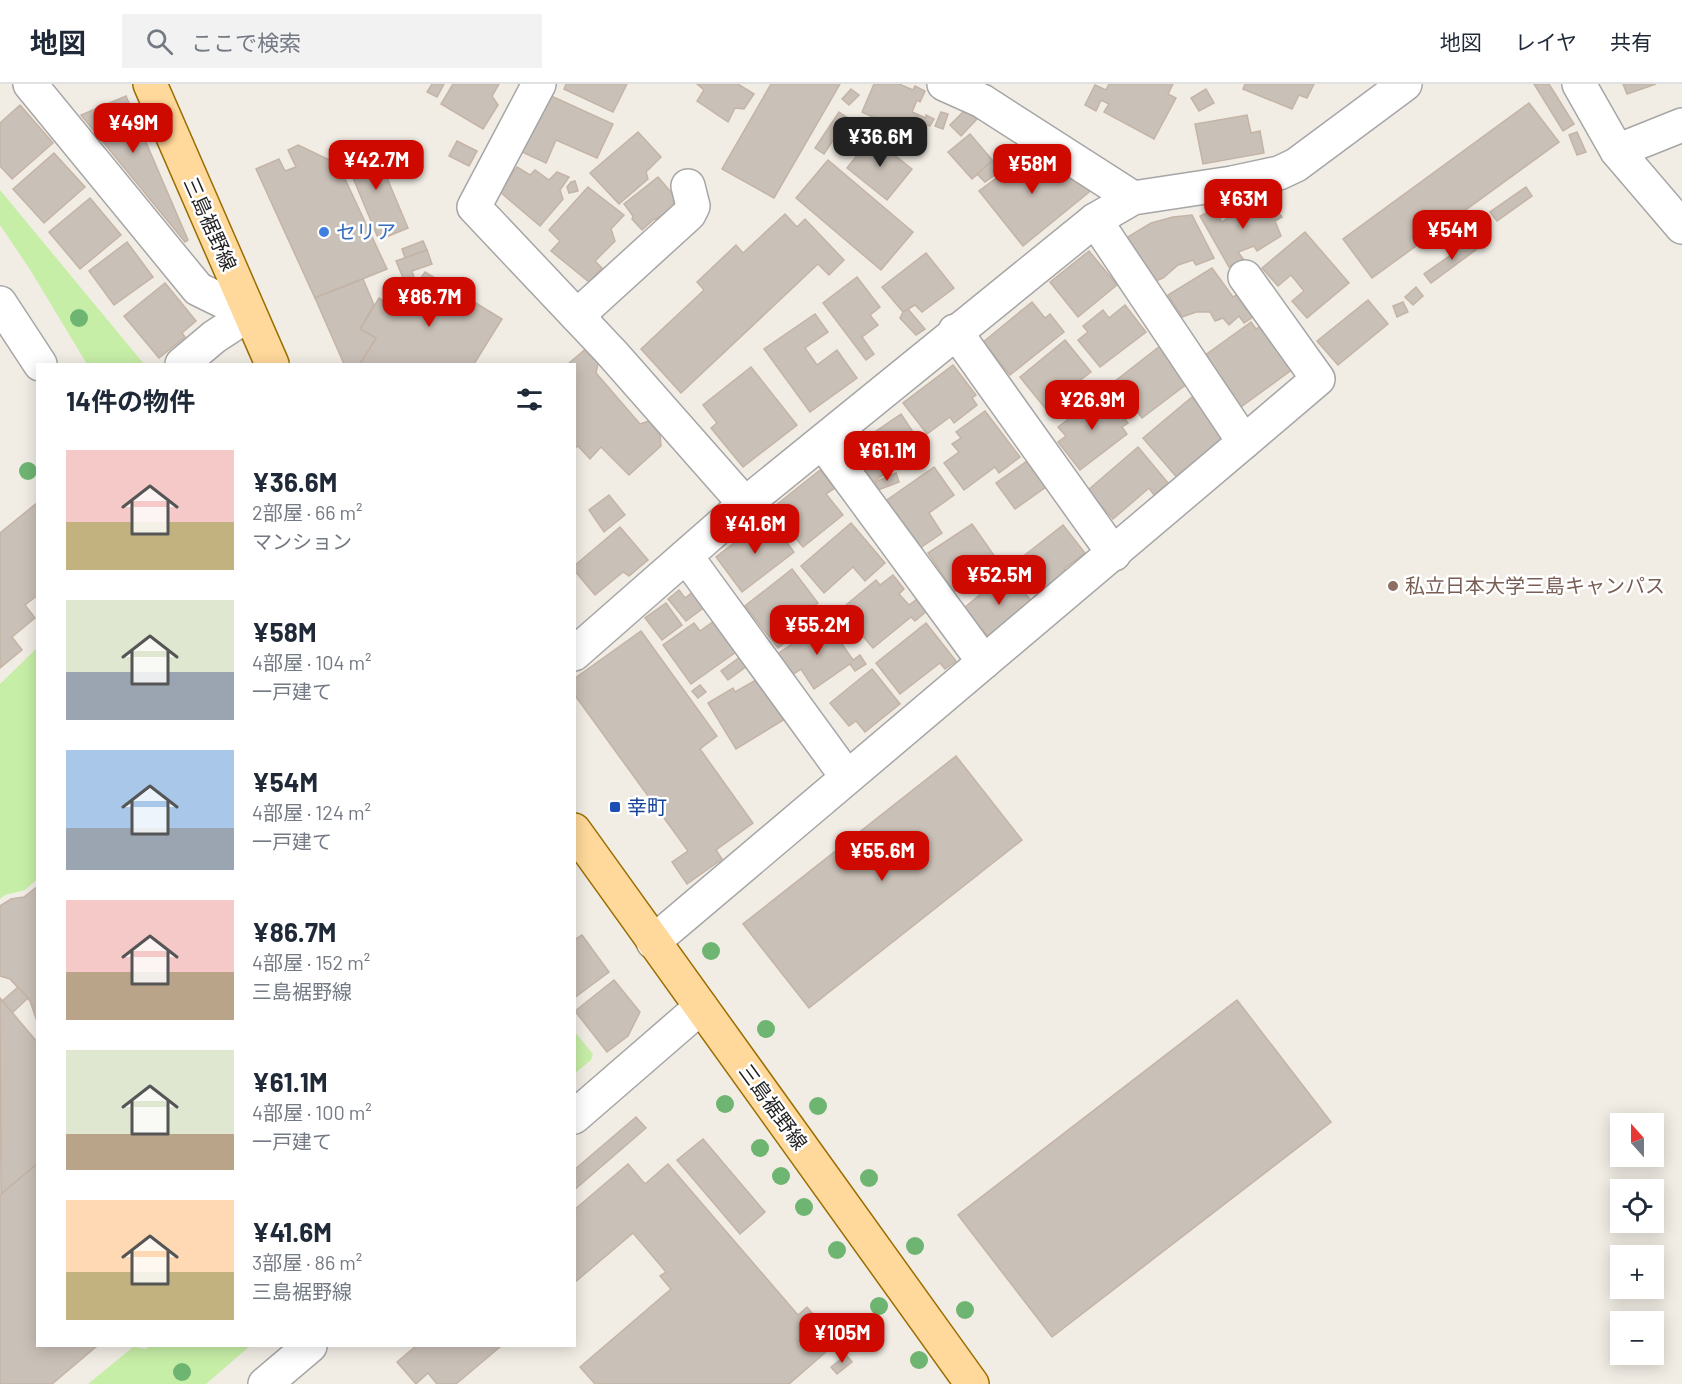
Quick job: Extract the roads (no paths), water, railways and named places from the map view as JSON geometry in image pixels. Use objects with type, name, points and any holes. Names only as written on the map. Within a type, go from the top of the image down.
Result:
[{"type":"main road","name":"三島裾野線","points":[[150,84],[272,363]]},
{"type":"main road","name":"三島裾野線","points":[[576,833],[972,1384]]},
{"type":"street","points":[[30,84],[198,289],[249,314]]},
{"type":"street","points":[[539,84],[474,207],[578,316],[745,504]]},
{"type":"street","points":[[944,84],[982,101],[1133,198]]},
{"type":"street","points":[[576,652],[745,504],[822,443],[955,331],[1095,220],[1133,198],[1232,183],[1279,173],[1296,165],[1405,84]]},
{"type":"street","points":[[1579,84],[1617,151],[1682,227]]},
{"type":"street","points":[[1617,151],[1682,125]]},
{"type":"street","points":[[578,316],[689,213],[693,206],[688,186]]},
{"type":"street","points":[[1095,220],[1244,442]]},
{"type":"street","points":[[653,942],[1318,379],[1245,277]]},
{"type":"street","points":[[0,303],[39,363]]},
{"type":"street","points":[[183,363],[214,337],[249,314]]},
{"type":"street","points":[[955,331],[1114,554]]},
{"type":"street","points":[[822,443],[984,662]]},
{"type":"street","points":[[686,556],[847,777]]},
{"type":"street","points":[[576,1115],[701,1007]]},
{"type":"street","points":[[265,1384],[309,1347]]},
{"type":"place","name":"セリア","points":[[324,232]]},
{"type":"place","name":"私立日本大学三島キャンパス","points":[[1393,586]]},
{"type":"place","name":"幸町","points":[[615,807]]}]
